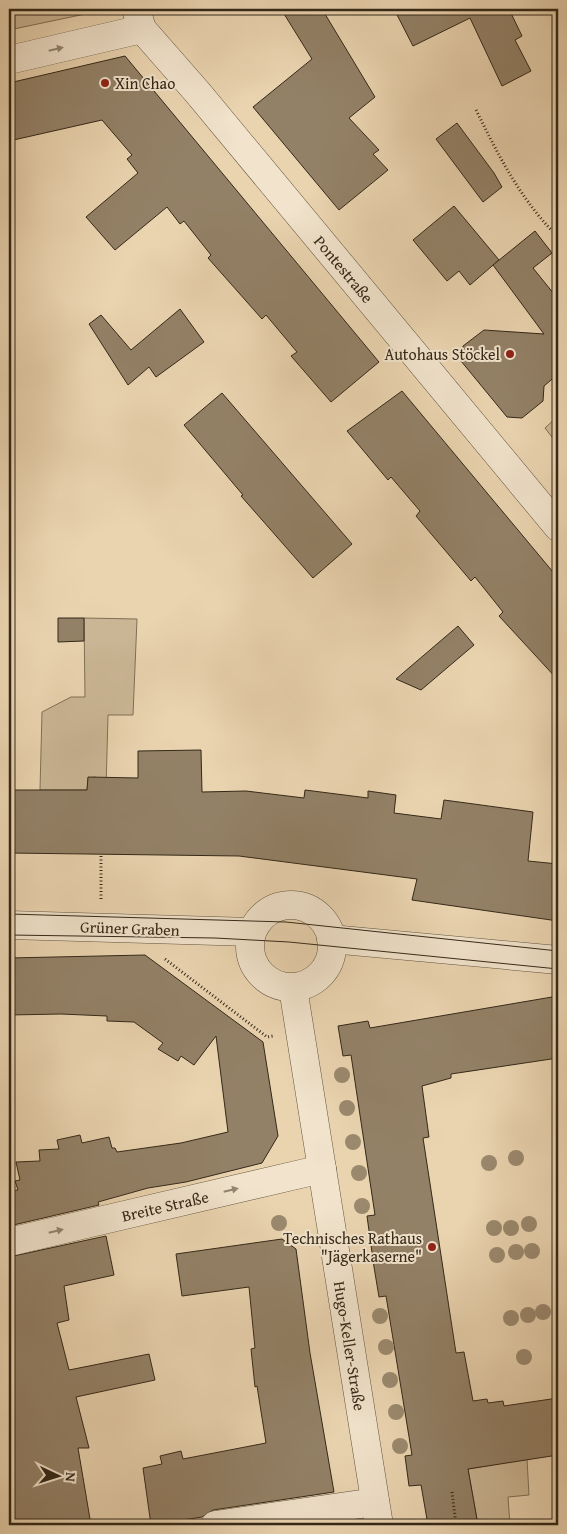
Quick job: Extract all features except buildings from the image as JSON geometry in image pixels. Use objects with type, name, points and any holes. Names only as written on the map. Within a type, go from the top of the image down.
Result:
[{"type":"street","points":[[9,60],[139,19]]},
{"type":"street","name":"Pontestraße","points":[[139,19],[198,93],[558,527]]},
{"type":"street","points":[[290,905],[315,913],[327,926],[331,939],[331,957],[321,975],[303,986],[293,988],[270,982],[260,975],[253,964],[250,952],[252,932],[265,914],[272,909],[290,905]]},
{"type":"street","name":"Grüner Graben","points":[[9,925],[252,932]]},
{"type":"street","points":[[331,939],[558,960]]},
{"type":"street","name":"Hugo-Keller-Straße","points":[[293,988],[377,1514]]},
{"type":"street","name":"Breite Straße","points":[[9,1242],[322,1169]]},
{"type":"street","points":[[215,1525],[377,1514]]},
{"type":"path","points":[[476,110],[508,173],[529,204],[553,232],[558,235]]},
{"type":"path","points":[[101,854],[101,875]]},
{"type":"path","points":[[164,958],[267,1037],[300,1032]]},
{"type":"path","points":[[452,1492],[456,1525]]},
{"type":"shaded area","points":[[9,9],[109,9],[9,30]]},
{"type":"shaded area","points":[[558,416],[558,445],[545,428]]},
{"type":"shaded area","points":[[84,618],[137,619],[133,715],[108,715],[106,790],[96,777],[88,778],[87,790],[40,790],[42,712],[71,697],[85,697]]},
{"type":"shaded area","points":[[527,1459],[529,1495],[508,1497],[510,1525],[478,1525],[468,1469]]},
{"type":"tram line","points":[[9,914],[286,922],[558,951]]},
{"type":"tram line","points":[[9,935],[215,938],[289,942],[558,969]]},
{"type":"place","name":"Xin Chao","points":[[105,83]]},
{"type":"place","name":"Autohaus Stöckel","points":[[510,354]]},
{"type":"place","name":"Technisches Rathaus \"Jägerkaserne\"","points":[[432,1247]]}]
